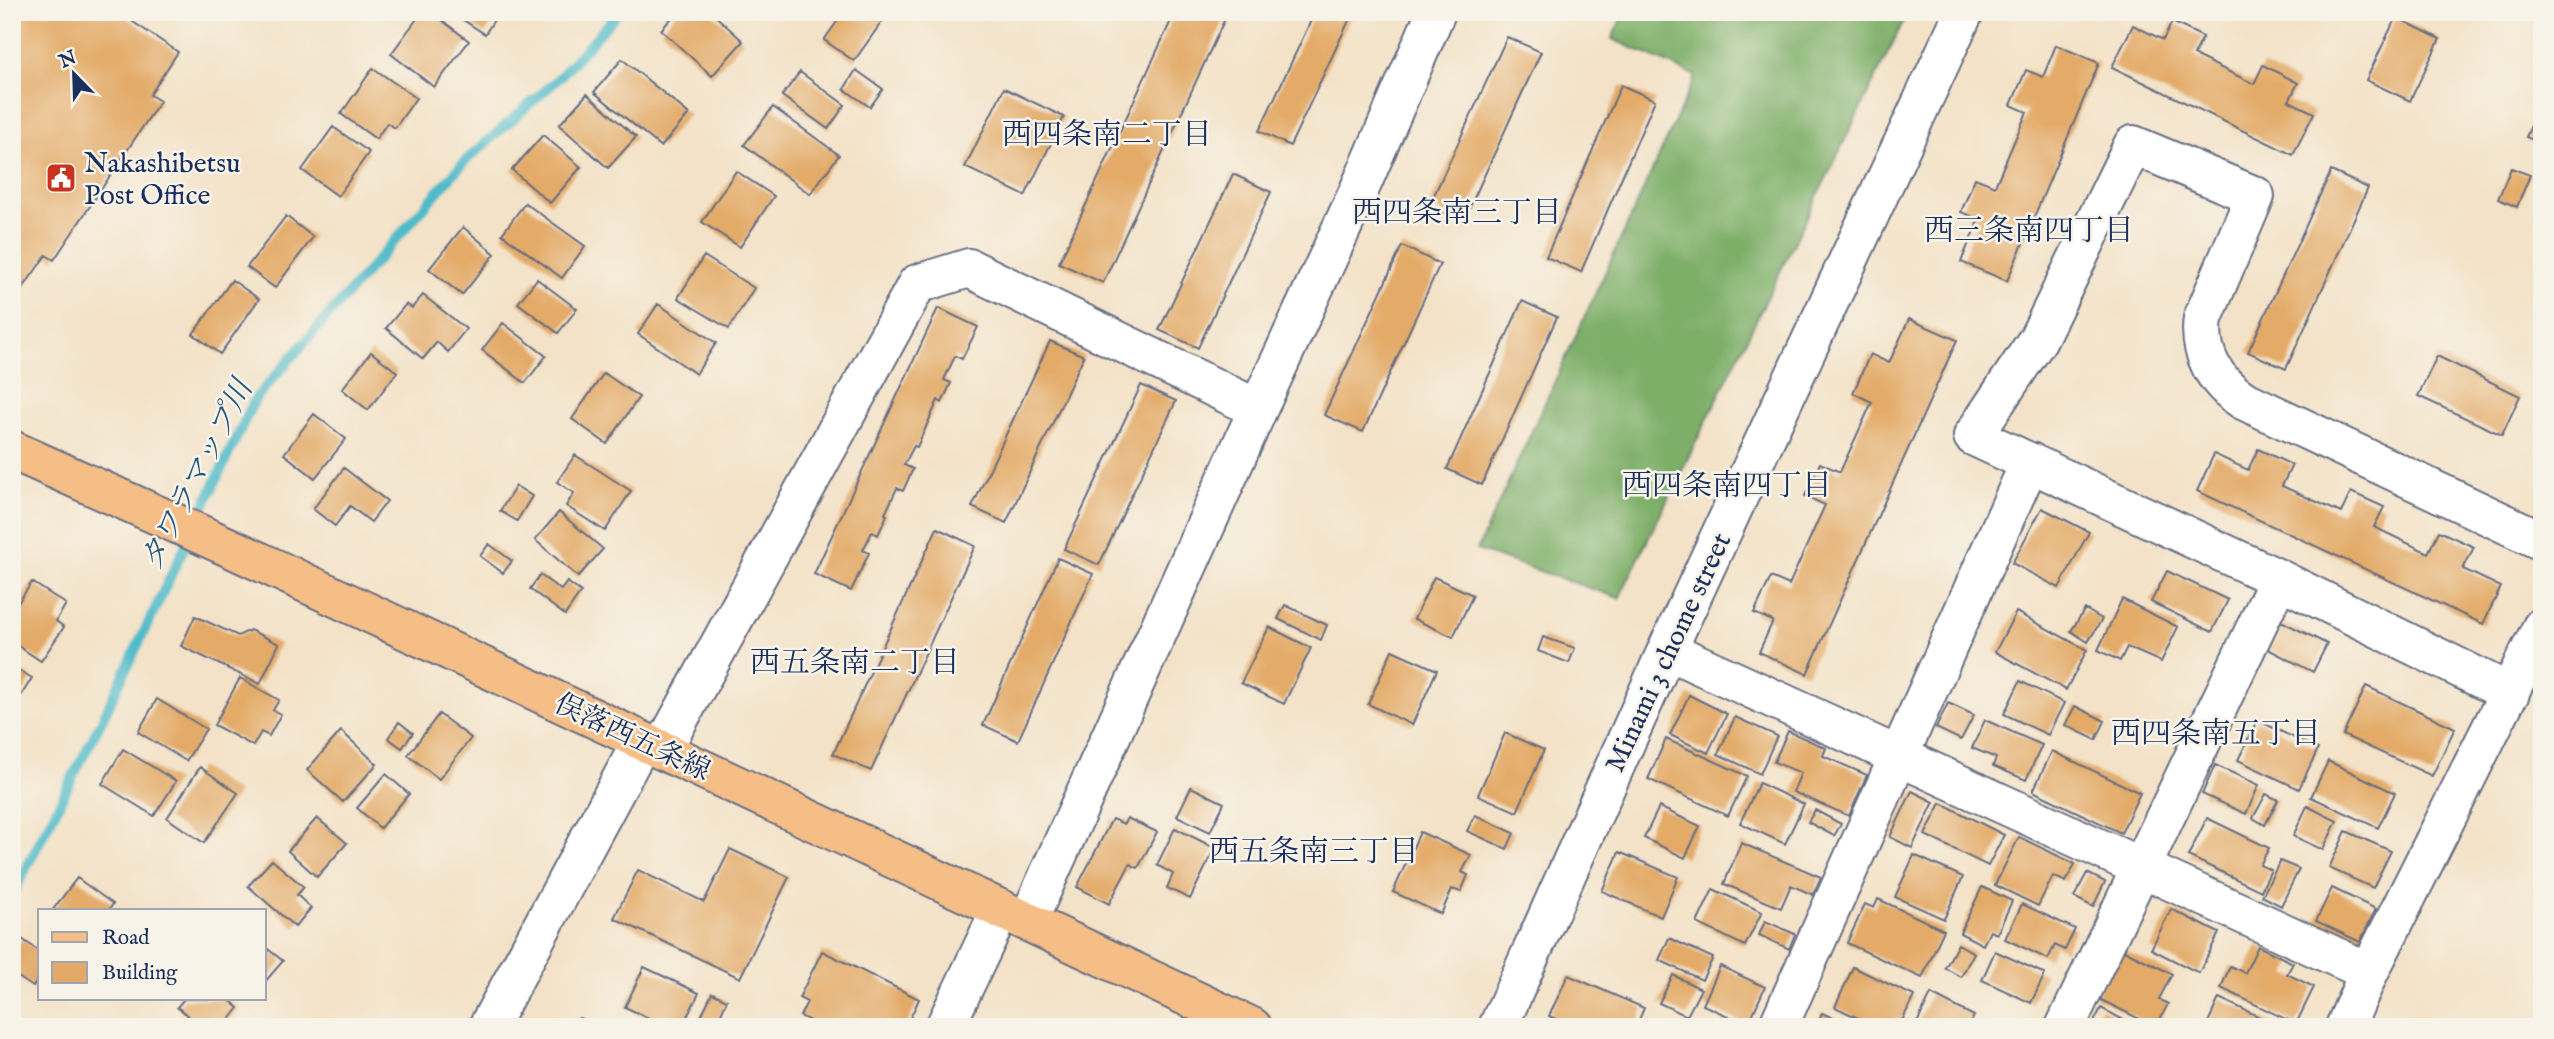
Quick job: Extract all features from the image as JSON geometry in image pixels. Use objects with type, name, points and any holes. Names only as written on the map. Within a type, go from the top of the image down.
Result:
[{"type":"main road","name":"俣落西五条線","points":[[12,450],[233,549],[1252,1027]]},
{"type":"street","points":[[945,1027],[1015,915],[1258,409],[1357,195],[1436,12]]},
{"type":"street","name":"Minami 3 chome street","points":[[1498,1027],[1667,650],[1964,12]]},
{"type":"street","points":[[2510,693],[2279,579],[1973,436],[2038,339],[2133,145],[2255,196],[2203,318],[2201,332],[2205,352],[2214,373],[2226,389],[2243,400],[2542,541]]},
{"type":"street","points":[[488,1027],[917,284],[969,268],[1258,409]]},
{"type":"street","points":[[1778,1027],[2030,462]]},
{"type":"street","points":[[2065,1027],[2279,579]]},
{"type":"street","points":[[2345,1027],[2369,972],[2542,627]]},
{"type":"street","points":[[1667,650],[2369,972]]},
{"type":"green space","points":[[1624,12],[1908,12],[1619,598],[1477,550],[1696,76],[1612,39]]},
{"type":"building","name":"Nakashibetsu Post Office","points":[[12,12],[118,12],[178,52],[150,95],[160,101],[54,260],[46,255],[12,304]]},
{"type":"building","points":[[422,12],[431,12],[469,41],[434,87],[391,54]]},
{"type":"building","points":[[451,12],[499,12],[485,34]]},
{"type":"building","points":[[677,12],[711,12],[743,41],[712,76],[661,30]]},
{"type":"building","points":[[844,12],[881,12],[886,16],[854,61],[824,40]]},
{"type":"building","points":[[1175,12],[1228,12],[1103,283],[1059,263]]},
{"type":"building","points":[[1315,12],[1353,12],[1290,146],[1259,131]]},
{"type":"building","points":[[2396,17],[2440,39],[2410,101],[2366,80]]},
{"type":"building","points":[[2172,22],[2203,37],[2194,55],[2254,84],[2263,65],[2298,83],[2289,101],[2314,113],[2293,155],[2112,67],[2133,25],[2163,40]]},
{"type":"building","points":[[1507,37],[1541,52],[1463,222],[1429,206]]},
{"type":"building","points":[[2056,45],[2099,63],[2007,281],[1961,262],[1979,219],[1961,212],[1975,178],[1995,186],[2027,112],[2011,105],[2026,70],[2043,77]]},
{"type":"building","points":[[622,59],[689,114],[661,147],[594,92]]},
{"type":"building","points":[[373,68],[416,98],[395,128],[387,123],[376,139],[341,114]]},
{"type":"building","points":[[856,70],[883,89],[870,107],[844,89]]},
{"type":"building","points":[[800,72],[845,105],[828,129],[782,96]]},
{"type":"building","points":[[1621,85],[1655,100],[1581,272],[1546,257]]},
{"type":"building","points":[[1004,88],[1064,117],[1025,196],[965,167]]},
{"type":"building","points":[[587,94],[636,137],[608,168],[559,125]]},
{"type":"building","points":[[773,107],[839,155],[810,194],[744,145]]},
{"type":"building","points":[[2535,117],[2542,120],[2542,144],[2526,137]]},
{"type":"building","points":[[333,127],[369,152],[338,196],[302,170]]},
{"type":"building","points":[[543,135],[581,167],[550,203],[512,170]]},
{"type":"building","points":[[2511,168],[2530,175],[2517,207],[2498,199]]},
{"type":"building","points":[[736,171],[774,196],[740,247],[702,222]]},
{"type":"building","points":[[2331,171],[2368,188],[2286,369],[2248,352]]},
{"type":"building","points":[[1233,174],[1271,192],[1198,348],[1159,330]]},
{"type":"building","points":[[525,203],[585,246],[562,278],[502,234]]},
{"type":"building","points":[[286,216],[313,237],[275,288],[247,267]]},
{"type":"building","points":[[463,227],[495,254],[462,295],[429,269]]},
{"type":"building","points":[[1402,246],[1440,264],[1363,432],[1324,415]]},
{"type":"building","points":[[704,256],[754,288],[729,329],[678,298]]},
{"type":"building","points":[[537,279],[577,309],[558,333],[518,303]]},
{"type":"building","points":[[232,280],[259,299],[220,354],[193,334]]},
{"type":"building","points":[[423,295],[466,329],[448,352],[437,342],[423,359],[386,328],[406,304],[412,308]]},
{"type":"building","points":[[1522,301],[1557,317],[1482,485],[1447,469]]},
{"type":"building","points":[[658,304],[716,343],[696,374],[638,334]]},
{"type":"building","points":[[938,308],[978,327],[962,359],[955,356],[944,380],[951,383],[942,403],[938,400],[917,447],[914,446],[904,465],[913,469],[903,491],[897,488],[878,535],[872,532],[863,550],[869,553],[851,591],[814,574]]},
{"type":"building","points":[[1909,319],[1957,340],[1807,674],[1759,652],[1773,621],[1754,613],[1771,577],[1789,585],[1825,505],[1805,496],[1820,463],[1840,472],[1872,402],[1853,393],[1870,354],[1889,363]]},
{"type":"building","points":[[503,323],[546,356],[525,383],[482,350]]},
{"type":"building","points":[[1050,341],[1084,356],[1006,523],[972,507]]},
{"type":"building","points":[[371,352],[397,372],[368,410],[342,389]]},
{"type":"building","points":[[2437,356],[2520,396],[2502,435],[2418,396]]},
{"type":"building","points":[[604,373],[639,397],[607,444],[572,419]]},
{"type":"building","points":[[1141,385],[1176,401],[1099,565],[1064,549]]},
{"type":"building","points":[[314,414],[346,439],[315,478],[284,454]]},
{"type":"building","points":[[2258,449],[2292,465],[2282,486],[2341,513],[2351,492],[2384,507],[2374,527],[2428,553],[2439,531],[2474,547],[2463,569],[2501,587],[2483,624],[2197,491],[2214,454],[2248,470]]},
{"type":"building","points":[[575,455],[631,491],[605,531],[566,506],[574,493],[557,482]]},
{"type":"building","points":[[344,468],[387,501],[371,522],[350,506],[335,526],[313,509]]},
{"type":"building","points":[[516,486],[532,496],[517,521],[500,511]]},
{"type":"building","points":[[2042,508],[2089,532],[2059,588],[2012,563]]},
{"type":"building","points":[[559,512],[603,549],[578,577],[535,540]]},
{"type":"building","points":[[937,528],[975,546],[871,771],[833,754]]},
{"type":"building","points":[[489,544],[512,561],[503,573],[480,556]]},
{"type":"building","points":[[1058,558],[1093,574],[1018,741],[983,725]]},
{"type":"building","points":[[2167,571],[2228,600],[2212,632],[2151,602]]},
{"type":"building","points":[[540,575],[561,590],[567,582],[581,592],[565,615],[530,589]]},
{"type":"building","points":[[1434,577],[1473,595],[1453,637],[1414,619]]},
{"type":"building","points":[[32,582],[66,604],[56,621],[64,627],[41,661],[12,642],[12,612]]},
{"type":"building","points":[[2122,599],[2178,627],[2161,662],[2127,647],[2120,661],[2098,650]]},
{"type":"building","points":[[1285,605],[1327,625],[1321,640],[1278,619]]},
{"type":"building","points":[[2085,609],[2102,619],[2088,642],[2071,631]]},
{"type":"building","points":[[2016,612],[2087,650],[2066,690],[1995,652]]},
{"type":"building","points":[[195,616],[238,636],[250,630],[279,644],[260,684],[181,646]]},
{"type":"building","points":[[2281,621],[2327,644],[2313,672],[2266,648]]},
{"type":"building","points":[[1269,627],[1311,648],[1284,704],[1241,683]]},
{"type":"building","points":[[1543,637],[1575,648],[1569,663],[1538,651]]},
{"type":"building","points":[[1392,650],[1437,670],[1412,725],[1368,704]]},
{"type":"building","points":[[12,666],[32,678],[12,710]]},
{"type":"building","points":[[240,678],[279,700],[273,710],[281,714],[269,736],[261,732],[253,746],[214,725]]},
{"type":"building","points":[[2020,681],[2064,703],[2048,735],[2004,714]]},
{"type":"building","points":[[2366,686],[2455,728],[2432,776],[2343,735]]},
{"type":"building","points":[[1689,695],[1727,714],[1708,753],[1670,735]]},
{"type":"building","points":[[157,699],[206,729],[186,761],[138,732]]},
{"type":"building","points":[[1948,703],[1974,715],[1961,740],[1936,728]]},
{"type":"building","points":[[2075,706],[2105,721],[2096,740],[2065,725]]},
{"type":"building","points":[[439,714],[471,738],[439,779],[408,755]]},
{"type":"building","points":[[1735,717],[1777,736],[1760,774],[1718,754]]},
{"type":"building","points":[[1985,720],[2042,745],[2026,780],[1993,766],[1996,758],[1972,748]]},
{"type":"building","points":[[2257,720],[2318,749],[2299,789],[2238,760]]},
{"type":"building","points":[[399,722],[413,733],[402,748],[388,738]]},
{"type":"building","points":[[341,731],[377,764],[343,802],[307,770]]},
{"type":"building","points":[[1788,731],[1826,748],[1823,756],[1867,775],[1849,816],[1793,792],[1801,773],[1774,762]]},
{"type":"building","points":[[1505,733],[1544,750],[1517,812],[1478,795]]},
{"type":"building","points":[[1666,739],[1747,776],[1728,816],[1648,779]]},
{"type":"building","points":[[123,749],[176,781],[154,816],[102,784]]},
{"type":"building","points":[[2052,751],[2140,793],[2121,833],[2033,791]]},
{"type":"building","points":[[2328,761],[2395,793],[2378,828],[2311,797]]},
{"type":"building","points":[[2215,765],[2259,785],[2246,814],[2202,794]]},
{"type":"building","points":[[200,767],[238,793],[204,843],[167,818]]},
{"type":"building","points":[[386,774],[409,794],[380,828],[357,808]]},
{"type":"building","points":[[1759,783],[1804,804],[1785,844],[1740,823]]},
{"type":"building","points":[[1191,787],[1224,803],[1210,832],[1177,816]]},
{"type":"building","points":[[1912,791],[1934,802],[1912,848],[1890,837]]},
{"type":"building","points":[[2266,794],[2278,800],[2265,825],[2253,818]]},
{"type":"building","points":[[1941,803],[2004,835],[1988,866],[1925,835]]},
{"type":"building","points":[[2307,806],[2337,821],[2323,850],[2293,836]]},
{"type":"building","points":[[1659,807],[1700,826],[1685,858],[1644,838]]},
{"type":"building","points":[[1815,810],[1841,824],[1834,836],[1808,822]]},
{"type":"building","points":[[1475,815],[1514,833],[1507,849],[1467,831]]},
{"type":"building","points":[[317,818],[347,843],[317,877],[288,851]]},
{"type":"building","points":[[1127,818],[1157,832],[1138,868],[1130,864],[1109,904],[1077,887],[1112,819],[1124,824]]},
{"type":"building","points":[[2207,818],[2269,848],[2260,865],[2271,870],[2261,891],[2188,856]]},
{"type":"building","points":[[1175,828],[1215,848],[1190,899],[1167,888],[1173,874],[1157,865]]},
{"type":"building","points":[[2346,831],[2391,851],[2373,888],[2329,868]]},
{"type":"building","points":[[1420,832],[1471,855],[1462,872],[1468,875],[1461,892],[1452,889],[1441,914],[1393,892]]},
{"type":"building","points":[[2019,837],[2075,864],[2066,882],[2053,876],[2038,906],[1995,885]]},
{"type":"building","points":[[1741,843],[1821,877],[1813,895],[1791,885],[1781,908],[1724,884]]},
{"type":"building","points":[[730,849],[789,877],[740,978],[614,918],[638,870],[704,902]]},
{"type":"building","points":[[1619,852],[1678,877],[1661,917],[1602,891]]},
{"type":"building","points":[[1914,855],[1963,877],[1944,919],[1895,897]]},
{"type":"building","points":[[272,860],[304,887],[297,895],[311,908],[295,927],[248,886]]},
{"type":"building","points":[[2280,861],[2299,869],[2281,906],[2262,896]]},
{"type":"building","points":[[2087,873],[2105,882],[2093,907],[2074,897]]},
{"type":"building","points":[[77,878],[113,904],[109,909],[54,909]]},
{"type":"building","points":[[1982,887],[2012,901],[1997,934],[1990,931],[1983,945],[1960,933]]},
{"type":"building","points":[[2332,888],[2376,909],[2360,942],[2316,921]]},
{"type":"building","points":[[1713,889],[1762,912],[1745,946],[1697,923]]},
{"type":"building","points":[[1878,899],[1944,930],[1922,978],[1847,943],[1865,904],[1874,908]]},
{"type":"building","points":[[2022,904],[2075,929],[2065,950],[2055,945],[2048,959],[2005,939]]},
{"type":"building","points":[[2171,909],[2219,933],[2199,973],[2151,949]]},
{"type":"building","points":[[1765,921],[1795,934],[1789,949],[1759,935]]},
{"type":"building","points":[[1669,938],[1713,958],[1702,980],[1659,960]]},
{"type":"building","points":[[22,939],[38,951],[38,980],[33,987],[12,973],[12,953]]},
{"type":"building","points":[[1958,944],[1974,953],[1961,977],[1945,968]]},
{"type":"building","points":[[2258,946],[2293,963],[2287,974],[2314,987],[2296,1024],[2221,988],[2230,966],[2245,973]]},
{"type":"building","points":[[266,948],[283,961],[266,981]]},
{"type":"building","points":[[2120,948],[2172,974],[2159,999],[2168,1004],[2156,1027],[2095,997]]},
{"type":"building","points":[[822,951],[919,999],[906,1027],[822,1027],[800,1016],[807,1002],[799,998]]},
{"type":"building","points":[[1995,951],[2045,974],[2031,1003],[1982,980]]},
{"type":"building","points":[[1720,966],[1765,987],[1748,1025],[1703,1005]]},
{"type":"building","points":[[644,967],[699,993],[682,1027],[667,1027],[625,1007]]},
{"type":"building","points":[[1853,967],[1914,996],[1899,1027],[1877,1027],[1835,1007]]},
{"type":"building","points":[[1568,975],[1644,1008],[1636,1027],[1573,1027],[1549,1016]]},
{"type":"building","points":[[1673,975],[1701,989],[1687,1016],[1659,1003]]},
{"type":"building","points":[[712,993],[727,1000],[715,1027],[696,1027]]},
{"type":"building","points":[[1931,994],[1974,1016],[1968,1027],[1915,1027]]},
{"type":"building","points":[[2219,998],[2281,1027],[2206,1027]]},
{"type":"building","points":[[183,1000],[229,1000],[239,1008],[224,1027],[202,1027],[177,1007]]},
{"type":"building","points":[[2101,1008],[2137,1027],[2099,1027],[2093,1024]]},
{"type":"building","points":[[1822,1013],[1853,1027],[1817,1027]]},
{"type":"building","points":[[579,1018],[599,1027],[574,1027]]},
{"type":"waterway","name":"タワラマップ川","points":[[12,896],[102,720],[255,399],[464,162],[556,81],[619,12]]},
{"type":"place","name":"Nakashibetsu Post Office","points":[[61,178]]},
{"type":"district","name":"西四条南二丁目","points":[[1107,134]]},
{"type":"district","name":"西四条南三丁目","points":[[1457,212]]},
{"type":"district","name":"西三条南四丁目","points":[[2029,230]]},
{"type":"district","name":"西四条南四丁目","points":[[1727,485]]},
{"type":"district","name":"西五条南二丁目","points":[[855,662]]},
{"type":"district","name":"西四条南五丁目","points":[[2216,733]]},
{"type":"district","name":"西五条南三丁目","points":[[1314,851]]}]
